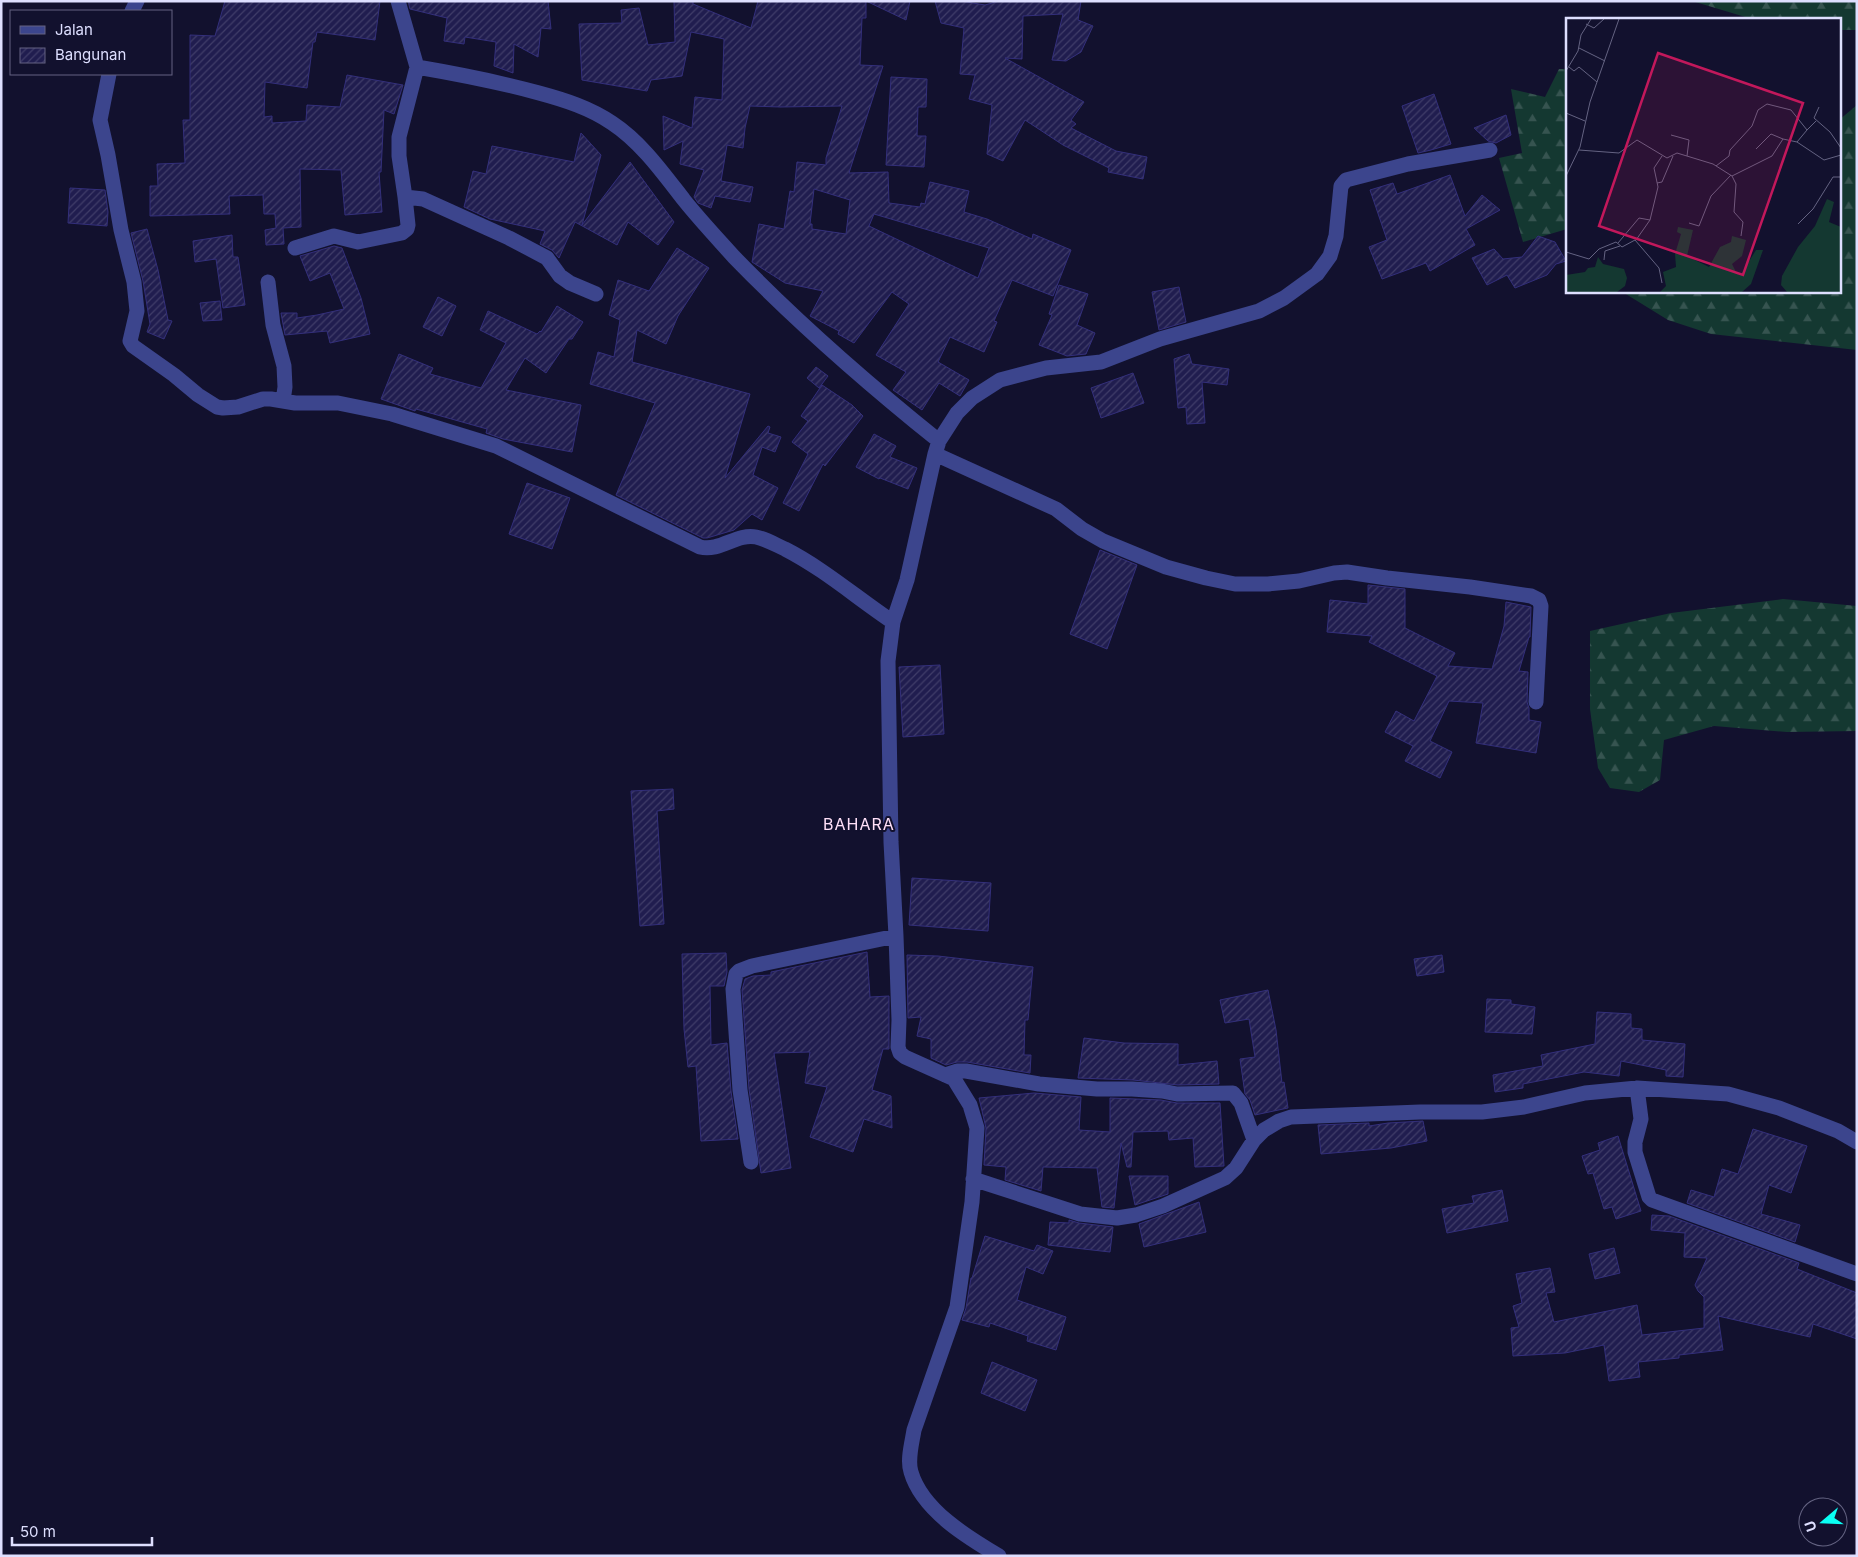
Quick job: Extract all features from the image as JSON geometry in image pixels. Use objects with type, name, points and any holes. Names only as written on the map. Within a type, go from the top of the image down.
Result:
[{"type":"street","points":[[295,248],[332,236],[358,242],[402,233],[407,229],[399,137],[417,67],[398,1]]},
{"type":"street","points":[[417,67],[514,86],[573,103],[612,123],[637,144],[722,243],[796,318],[888,400],[937,448],[1056,509],[1082,529],[1103,541],[1166,566],[1206,578],[1235,584],[1268,584],[1299,581],[1346,572],[1497,591],[1535,598],[1541,606],[1536,702]]},
{"type":"street","points":[[109,75],[100,120],[121,230],[134,282],[137,311],[132,326],[130,343],[198,395],[217,407],[223,408],[243,406],[263,399],[296,403],[338,403],[357,406],[392,414],[496,446],[700,547],[718,546],[747,536],[763,539],[811,563],[893,622]]},
{"type":"street","points":[[999,1556],[956,1530],[919,1492],[910,1471],[914,1430],[957,1307],[973,1179],[977,1128],[970,1105],[954,1079],[905,1057],[900,1053],[898,1043],[899,1020],[891,842],[888,670],[893,622],[907,580],[937,448],[957,413],[972,398],[1000,380],[1046,368],[1101,362],[1160,340],[1259,311],[1284,298],[1317,274],[1330,256],[1336,236],[1341,186],[1346,180],[1408,164],[1490,150]]},
{"type":"street","points":[[405,198],[423,199],[509,238],[549,260],[564,279],[596,294]]},
{"type":"street","points":[[268,282],[273,325],[284,366],[285,387],[283,401]]},
{"type":"street","points":[[751,1162],[739,1080],[733,989],[736,974],[752,966],[896,936]]},
{"type":"street","points":[[945,1075],[957,1071],[966,1071],[1038,1084],[1097,1089],[1132,1089],[1177,1094],[1234,1093],[1241,1103],[1254,1140]]},
{"type":"street","points":[[973,1179],[1080,1214],[1117,1218],[1136,1215],[1163,1206],[1225,1178],[1236,1168],[1254,1140],[1264,1130],[1290,1117],[1420,1112],[1482,1112],[1524,1107],[1585,1093],[1637,1088],[1728,1094],[1779,1108],[1838,1131],[1857,1142]]},
{"type":"street","points":[[1637,1088],[1641,1119],[1635,1142],[1635,1152],[1649,1197],[1652,1200],[1857,1274]]},
{"type":"green space","points":[[1692,1],[1857,1],[1857,30],[1840,30],[1840,18],[1749,18]]},
{"type":"green space","points":[[1559,69],[1566,69],[1566,229],[1523,242],[1499,158],[1522,153],[1511,89],[1545,97]]},
{"type":"green space","points":[[1857,105],[1857,350],[1711,334],[1668,320],[1623,292],[1840,292],[1840,119]]},
{"type":"green space","points":[[1783,599],[1857,606],[1857,731],[1787,732],[1714,726],[1664,740],[1660,780],[1639,792],[1610,788],[1598,768],[1590,709],[1590,631],[1671,613]]},
{"type":"building","points":[[225,1],[380,1],[375,40],[317,32],[315,42],[313,42],[307,88],[265,82],[264,117],[272,116],[272,123],[306,121],[307,105],[340,107],[347,75],[403,85],[394,114],[384,110],[381,172],[379,172],[382,212],[345,215],[341,170],[300,169],[301,227],[283,228],[284,244],[266,245],[265,230],[276,228],[275,214],[264,214],[263,195],[229,196],[230,214],[150,216],[150,186],[158,186],[157,164],[185,163],[183,120],[190,120],[190,35],[215,36]]},
{"type":"building","points":[[408,1],[548,1],[551,29],[541,28],[538,57],[514,44],[513,73],[494,66],[496,42],[465,37],[464,44],[444,41],[447,18],[410,9]]},
{"type":"building","points":[[674,1],[693,1],[693,4],[751,28],[758,1],[866,1],[866,18],[862,18],[860,65],[883,66],[849,173],[888,172],[889,203],[920,207],[921,203],[925,204],[930,182],[969,191],[964,212],[987,219],[1032,239],[1033,234],[1071,250],[1053,296],[1012,280],[994,321],[997,322],[984,352],[950,337],[938,362],[969,380],[960,396],[939,383],[922,410],[893,390],[906,372],[876,355],[909,304],[892,292],[854,343],[838,334],[839,331],[810,316],[823,291],[785,283],[752,262],[759,224],[784,229],[790,191],[794,192],[797,162],[826,165],[826,158],[842,106],[750,106],[743,148],[727,145],[721,181],[753,187],[750,202],[715,196],[711,208],[698,203],[694,197],[704,170],[680,164],[683,141],[664,150],[663,116],[692,128],[695,97],[722,100],[724,39],[691,32],[682,76],[651,80],[647,91],[582,80],[579,24],[622,23],[621,10],[639,8],[648,45],[675,42]],"holes":[[[814,189],[850,200],[846,234],[812,229],[812,224],[810,224]],[[874,214],[989,248],[978,278],[869,226]]]},
{"type":"building","points":[[866,1],[910,1],[906,20]]},
{"type":"building","points":[[935,1],[961,1],[985,5],[999,1],[1081,1],[1078,20],[1093,26],[1081,52],[1066,61],[1052,60],[1063,14],[1023,16],[1022,59],[1005,58],[1084,102],[1071,120],[1076,124],[1071,128],[1116,151],[1147,157],[1143,179],[1108,172],[1109,168],[1063,145],[1025,120],[1003,161],[987,154],[992,105],[969,99],[975,75],[960,74],[964,28],[941,23]]},
{"type":"building","points":[[891,77],[927,79],[926,107],[918,107],[917,136],[926,136],[924,167],[886,165]]},
{"type":"building","points":[[1434,94],[1451,144],[1418,153],[1402,106]]},
{"type":"building","points":[[1506,115],[1511,135],[1496,143],[1488,141],[1474,128]]},
{"type":"building","points":[[581,133],[601,155],[582,225],[630,162],[674,222],[658,245],[628,222],[617,245],[575,222],[559,258],[552,250],[540,244],[545,231],[490,219],[464,207],[473,171],[486,174],[492,146],[574,162]]},
{"type":"building","points":[[1450,175],[1465,216],[1482,195],[1500,210],[1466,229],[1475,245],[1430,271],[1426,263],[1382,279],[1369,247],[1387,240],[1370,190],[1393,183],[1397,194]]},
{"type":"building","points":[[70,188],[105,190],[108,212],[107,226],[68,223]]},
{"type":"building","points":[[147,229],[168,320],[172,321],[164,339],[147,332],[150,324],[143,281],[131,233]]},
{"type":"building","points":[[232,235],[233,257],[238,257],[245,305],[223,308],[216,259],[195,262],[193,241]]},
{"type":"building","points":[[1538,236],[1555,242],[1566,261],[1556,264],[1547,275],[1515,288],[1507,275],[1487,285],[1472,258],[1494,249],[1503,259],[1522,257]]},
{"type":"building","points":[[334,246],[342,248],[361,298],[370,334],[330,343],[327,331],[285,335],[281,313],[297,313],[297,318],[344,309],[330,273],[310,281],[300,256]]},
{"type":"building","points":[[677,248],[709,268],[678,316],[666,344],[637,330],[632,362],[750,394],[725,478],[768,426],[770,427],[768,433],[781,437],[775,452],[762,447],[753,475],[778,488],[762,520],[752,514],[734,530],[707,538],[703,538],[616,495],[655,403],[590,384],[598,352],[614,357],[620,320],[609,315],[618,280],[649,291]]},
{"type":"building","points":[[1059,285],[1088,294],[1077,325],[1095,333],[1086,354],[1067,356],[1039,345],[1052,315],[1049,314]]},
{"type":"building","points":[[1179,287],[1186,322],[1159,330],[1152,292]]},
{"type":"building","points":[[438,297],[456,306],[442,336],[423,327]]},
{"type":"building","points":[[220,301],[222,320],[203,321],[200,303]]},
{"type":"building","points":[[557,306],[583,322],[546,373],[525,358],[506,390],[581,405],[572,452],[503,439],[486,433],[487,429],[416,409],[415,411],[381,399],[399,354],[433,368],[430,374],[481,388],[506,343],[480,330],[488,311],[537,334],[541,332]]},
{"type":"building","points":[[1189,354],[1192,364],[1229,369],[1227,385],[1202,382],[1205,423],[1187,424],[1186,407],[1178,408],[1174,359]]},
{"type":"building","points":[[816,367],[828,376],[819,388],[807,378]]},
{"type":"building","points":[[1133,373],[1144,403],[1101,418],[1091,388]]},
{"type":"building","points":[[822,385],[852,405],[863,416],[825,466],[823,464],[799,511],[783,503],[808,454],[792,442],[808,421],[801,416]]},
{"type":"building","points":[[874,434],[896,446],[890,457],[917,468],[908,489],[879,479],[856,467]]},
{"type":"building","points":[[527,483],[570,498],[552,549],[509,534]]},
{"type":"building","points":[[1100,550],[1137,565],[1107,649],[1070,634]]},
{"type":"building","points":[[1368,585],[1405,589],[1405,628],[1455,653],[1448,666],[1492,669],[1504,626],[1506,602],[1531,607],[1530,637],[1519,671],[1528,672],[1527,702],[1529,720],[1541,722],[1536,753],[1476,743],[1483,703],[1449,701],[1430,741],[1452,752],[1440,778],[1405,761],[1413,746],[1385,732],[1396,711],[1414,721],[1437,676],[1369,642],[1372,636],[1327,632],[1330,600],[1368,604]]},
{"type":"building","points":[[940,665],[944,734],[903,737],[899,667]]},
{"type":"building","points":[[673,789],[674,809],[657,811],[664,924],[640,926],[631,791]]},
{"type":"building","points":[[912,878],[991,883],[988,931],[909,925]]},
{"type":"building","points":[[867,952],[870,997],[889,996],[889,1049],[883,1049],[872,1090],[891,1096],[892,1128],[864,1119],[853,1152],[810,1137],[827,1087],[805,1083],[810,1052],[774,1053],[791,1168],[761,1173],[749,1089],[742,990],[745,979],[753,976],[771,975],[771,972]]},
{"type":"building","points":[[726,953],[727,972],[724,986],[710,986],[711,1045],[727,1043],[738,1139],[701,1141],[696,1066],[688,1067],[684,1029],[682,954]]},
{"type":"building","points":[[907,955],[938,956],[1033,967],[1028,1020],[1025,1020],[1024,1055],[1031,1055],[1030,1073],[967,1062],[946,1065],[931,1058],[931,1039],[917,1036],[921,1017],[908,1018]]},
{"type":"building","points":[[1442,955],[1444,972],[1417,976],[1414,959]]},
{"type":"building","points":[[1268,990],[1276,1030],[1282,1083],[1284,1082],[1288,1108],[1255,1115],[1250,1100],[1245,1094],[1240,1059],[1255,1057],[1249,1019],[1225,1023],[1220,1000]]},
{"type":"building","points":[[1487,999],[1511,1000],[1511,1004],[1535,1007],[1532,1034],[1485,1032]]},
{"type":"building","points":[[1597,1012],[1631,1014],[1631,1028],[1642,1029],[1642,1040],[1685,1044],[1683,1077],[1666,1076],[1666,1070],[1621,1061],[1619,1076],[1584,1072],[1523,1084],[1523,1088],[1495,1092],[1493,1075],[1543,1066],[1541,1055],[1595,1044]]},
{"type":"building","points":[[1084,1038],[1124,1043],[1178,1044],[1178,1065],[1217,1061],[1219,1084],[1178,1085],[1133,1080],[1078,1078]]},
{"type":"building","points":[[1034,1093],[1081,1097],[1079,1130],[1110,1132],[1110,1098],[1161,1100],[1177,1103],[1220,1103],[1224,1166],[1195,1167],[1193,1138],[1169,1140],[1168,1131],[1133,1132],[1131,1167],[1127,1167],[1121,1143],[1114,1208],[1102,1207],[1097,1168],[1043,1167],[1041,1191],[1005,1180],[1006,1167],[984,1165],[986,1128],[979,1098]]},
{"type":"building","points":[[1423,1121],[1427,1141],[1391,1148],[1321,1154],[1318,1125],[1369,1123],[1369,1126]]},
{"type":"building","points":[[1753,1129],[1807,1146],[1791,1193],[1769,1185],[1761,1214],[1800,1225],[1795,1242],[1687,1203],[1691,1190],[1714,1197],[1722,1169],[1738,1174]]},
{"type":"building","points":[[1618,1136],[1641,1211],[1616,1219],[1612,1207],[1604,1209],[1593,1173],[1588,1174],[1582,1156],[1600,1150],[1598,1143]]},
{"type":"building","points":[[1129,1176],[1168,1176],[1168,1194],[1135,1205]]},
{"type":"building","points":[[1502,1190],[1508,1221],[1447,1233],[1442,1209],[1474,1203],[1472,1196]]},
{"type":"building","points":[[1199,1202],[1206,1232],[1144,1247],[1139,1224]]},
{"type":"building","points":[[1652,1215],[1669,1216],[1799,1263],[1797,1269],[1857,1293],[1857,1339],[1813,1324],[1810,1337],[1718,1316],[1723,1350],[1679,1355],[1679,1358],[1638,1362],[1640,1377],[1609,1381],[1604,1345],[1565,1353],[1513,1356],[1511,1328],[1519,1327],[1513,1306],[1522,1303],[1516,1274],[1550,1268],[1555,1292],[1546,1293],[1554,1322],[1637,1305],[1642,1335],[1704,1328],[1704,1297],[1695,1285],[1707,1258],[1684,1257],[1685,1233],[1651,1230]]},
{"type":"building","points":[[1069,1220],[1113,1227],[1110,1252],[1048,1245],[1050,1222],[1069,1223]]},
{"type":"building","points":[[985,1236],[1034,1251],[1037,1245],[1053,1251],[1043,1274],[1026,1267],[1017,1300],[1066,1317],[1056,1350],[1027,1341],[1028,1336],[990,1323],[989,1327],[962,1320],[971,1278]]},
{"type":"building","points":[[1614,1248],[1620,1273],[1595,1279],[1589,1254]]},
{"type":"building","points":[[992,1362],[1037,1380],[1025,1411],[981,1393]]},
{"type":"district","name":"BAHARA","points":[[859,824]]}]
